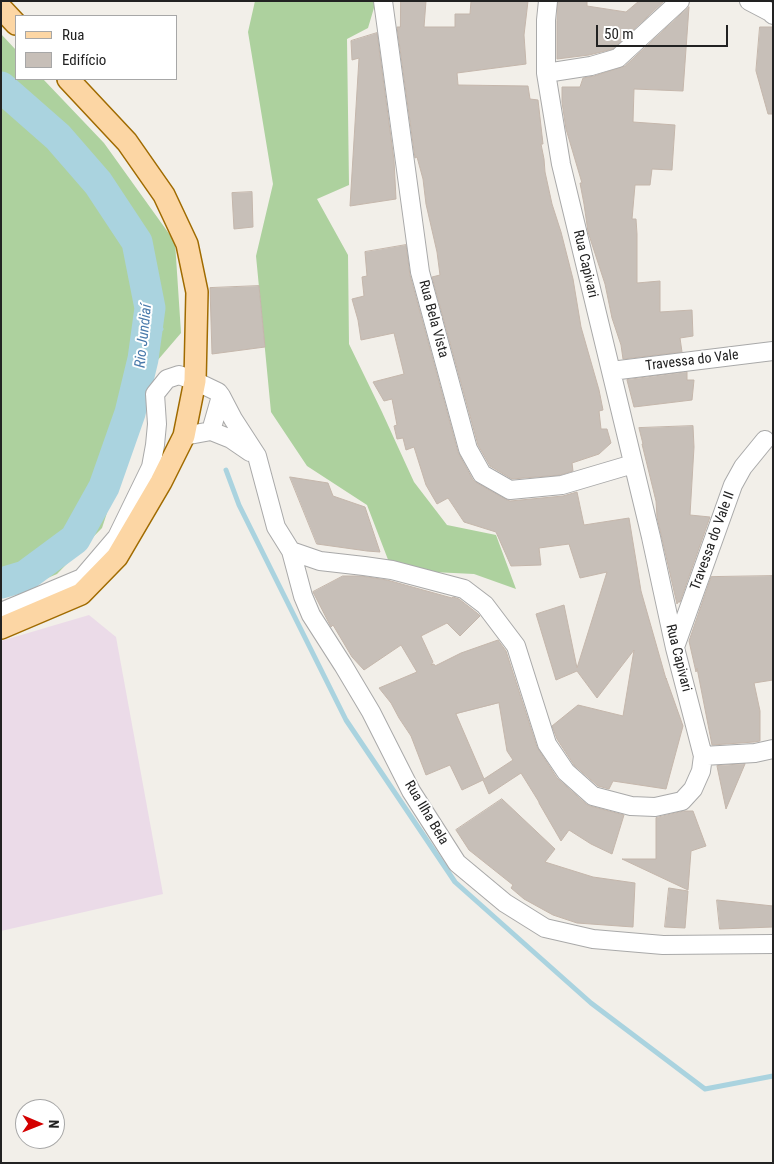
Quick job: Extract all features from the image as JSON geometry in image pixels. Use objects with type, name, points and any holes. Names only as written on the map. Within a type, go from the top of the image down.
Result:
[{"type":"main road","points":[[1,8],[15,23]]},
{"type":"main road","points":[[1,628],[81,594],[117,557],[161,482],[184,436],[195,381],[197,292],[186,244],[164,195],[127,142],[69,80]]},
{"type":"street","name":"Rua Bela Vista","points":[[383,1],[420,272],[468,449],[482,474],[510,490],[562,485],[633,464]]},
{"type":"street","name":"Rua Capivari","points":[[291,551],[320,561],[392,570],[464,589],[485,605],[516,646],[547,744],[566,772],[593,796],[631,806],[655,807],[682,801],[693,789],[701,771],[703,756],[675,648],[651,537],[561,164],[546,73],[548,1]]},
{"type":"street","points":[[546,73],[591,66],[618,58],[680,1]]},
{"type":"street","points":[[748,1],[773,15]]},
{"type":"street","name":"Travessa do Vale","points":[[611,371],[773,351]]},
{"type":"street","name":"Rua Ilha Bela","points":[[1,612],[82,578],[117,537],[151,468],[157,424],[155,394],[167,379],[179,376],[195,381],[218,392],[257,456],[276,527],[291,551],[303,596],[371,712],[411,791],[457,863],[505,903],[545,928],[593,939],[663,945],[773,944]]},
{"type":"street","points":[[211,431],[220,396]]},
{"type":"street","points":[[184,436],[211,431],[231,439],[257,456]]},
{"type":"street","name":"Travessa do Vale II","points":[[675,648],[733,485],[743,467],[764,440]]},
{"type":"street","points":[[703,756],[755,753],[773,749]]},
{"type":"shaded area","points":[[89,615],[116,637],[163,894],[1,931],[1,641]]},
{"type":"green space","points":[[255,1],[376,1],[368,28],[347,39],[349,185],[317,199],[348,255],[349,344],[414,482],[447,525],[496,535],[516,589],[474,574],[392,570],[367,505],[307,466],[271,412],[256,256],[273,184],[248,32]]},
{"type":"green space","points":[[1,34],[15,49],[15,80],[44,80],[104,143],[175,242],[181,333],[157,361],[102,528],[57,574],[1,598]]},
{"type":"building","points":[[401,1],[426,1],[424,27],[455,27],[455,14],[470,14],[471,1],[528,1],[524,35],[526,64],[457,73],[458,85],[528,86],[530,99],[538,100],[545,172],[573,279],[581,327],[599,390],[603,410],[599,411],[601,429],[607,429],[611,443],[599,454],[572,463],[573,471],[560,475],[512,479],[490,466],[478,445],[432,277],[440,275],[423,179],[417,157],[415,158],[397,27],[400,27]]},
{"type":"building","points":[[558,1],[587,1],[587,6],[626,12],[639,1],[664,1],[613,49],[589,55],[557,59]]},
{"type":"building","points":[[689,7],[683,91],[634,89],[633,122],[675,125],[672,170],[652,169],[650,185],[635,185],[632,219],[636,219],[637,283],[660,281],[660,312],[692,310],[693,336],[680,338],[682,352],[623,359],[605,284],[588,232],[580,183],[582,183],[566,129],[562,87],[580,87],[583,78],[625,66]]},
{"type":"building","points":[[760,27],[773,27],[773,114],[768,114],[756,71]]},
{"type":"building","points":[[377,33],[394,160],[396,199],[350,206],[359,58],[352,60],[351,41]]},
{"type":"building","points":[[252,192],[253,227],[234,229],[232,193]]},
{"type":"building","points":[[406,245],[410,275],[458,452],[473,480],[510,501],[563,496],[577,492],[584,525],[629,518],[641,591],[666,679],[683,726],[666,789],[613,781],[609,789],[598,786],[574,765],[557,739],[552,726],[578,705],[623,716],[634,650],[597,698],[577,671],[556,680],[536,614],[564,605],[577,668],[607,572],[580,578],[569,544],[539,548],[541,565],[511,566],[496,532],[464,522],[448,498],[437,504],[426,485],[414,447],[406,450],[403,438],[397,439],[394,426],[397,425],[392,399],[384,401],[373,382],[404,374],[394,333],[361,340],[352,299],[364,296],[362,277],[367,276],[365,252]]},
{"type":"building","points":[[259,286],[265,347],[212,354],[210,288]]},
{"type":"building","points":[[687,372],[687,380],[694,380],[692,400],[634,407],[627,380]]},
{"type":"building","points":[[693,426],[694,447],[690,515],[710,517],[680,602],[677,604],[639,428]]},
{"type":"building","points":[[290,477],[328,483],[333,496],[365,507],[380,552],[317,544]]},
{"type":"building","points":[[343,576],[361,576],[387,580],[453,597],[459,599],[477,613],[480,616],[460,636],[447,623],[421,636],[433,662],[431,665],[434,664],[435,666],[461,653],[498,640],[506,651],[537,747],[557,778],[586,804],[624,815],[612,854],[591,844],[569,830],[561,841],[521,773],[489,794],[483,780],[462,790],[450,765],[426,775],[411,736],[391,703],[379,688],[417,672],[401,645],[364,670],[352,657],[333,625],[331,627],[313,592]],"holes":[[[499,703],[507,751],[513,760],[484,779],[456,714]]]},
{"type":"building","points":[[773,576],[773,680],[754,683],[760,711],[760,741],[712,745],[697,668],[696,672],[689,641],[711,577]]},
{"type":"building","points":[[745,764],[726,809],[717,766]]},
{"type":"building","points":[[502,799],[555,849],[545,862],[593,877],[635,883],[633,927],[577,923],[553,915],[524,899],[511,888],[513,885],[469,850],[456,830]]},
{"type":"building","points":[[684,811],[693,811],[706,846],[691,851],[688,890],[622,859],[656,859],[656,818]]},
{"type":"building","points":[[669,888],[688,891],[685,928],[665,927]]},
{"type":"building","points":[[717,900],[773,906],[773,927],[720,929]]},
{"type":"waterway","name":"Rio Jundiaí","points":[[1,87],[58,137],[98,183],[137,242],[150,308],[143,359],[130,413],[104,487],[75,539],[25,576],[1,583]]},
{"type":"waterway","points":[[150,308],[161,329]]},
{"type":"waterway","points":[[226,470],[239,505],[346,720],[455,882],[591,1003],[705,1089],[773,1076]]}]
